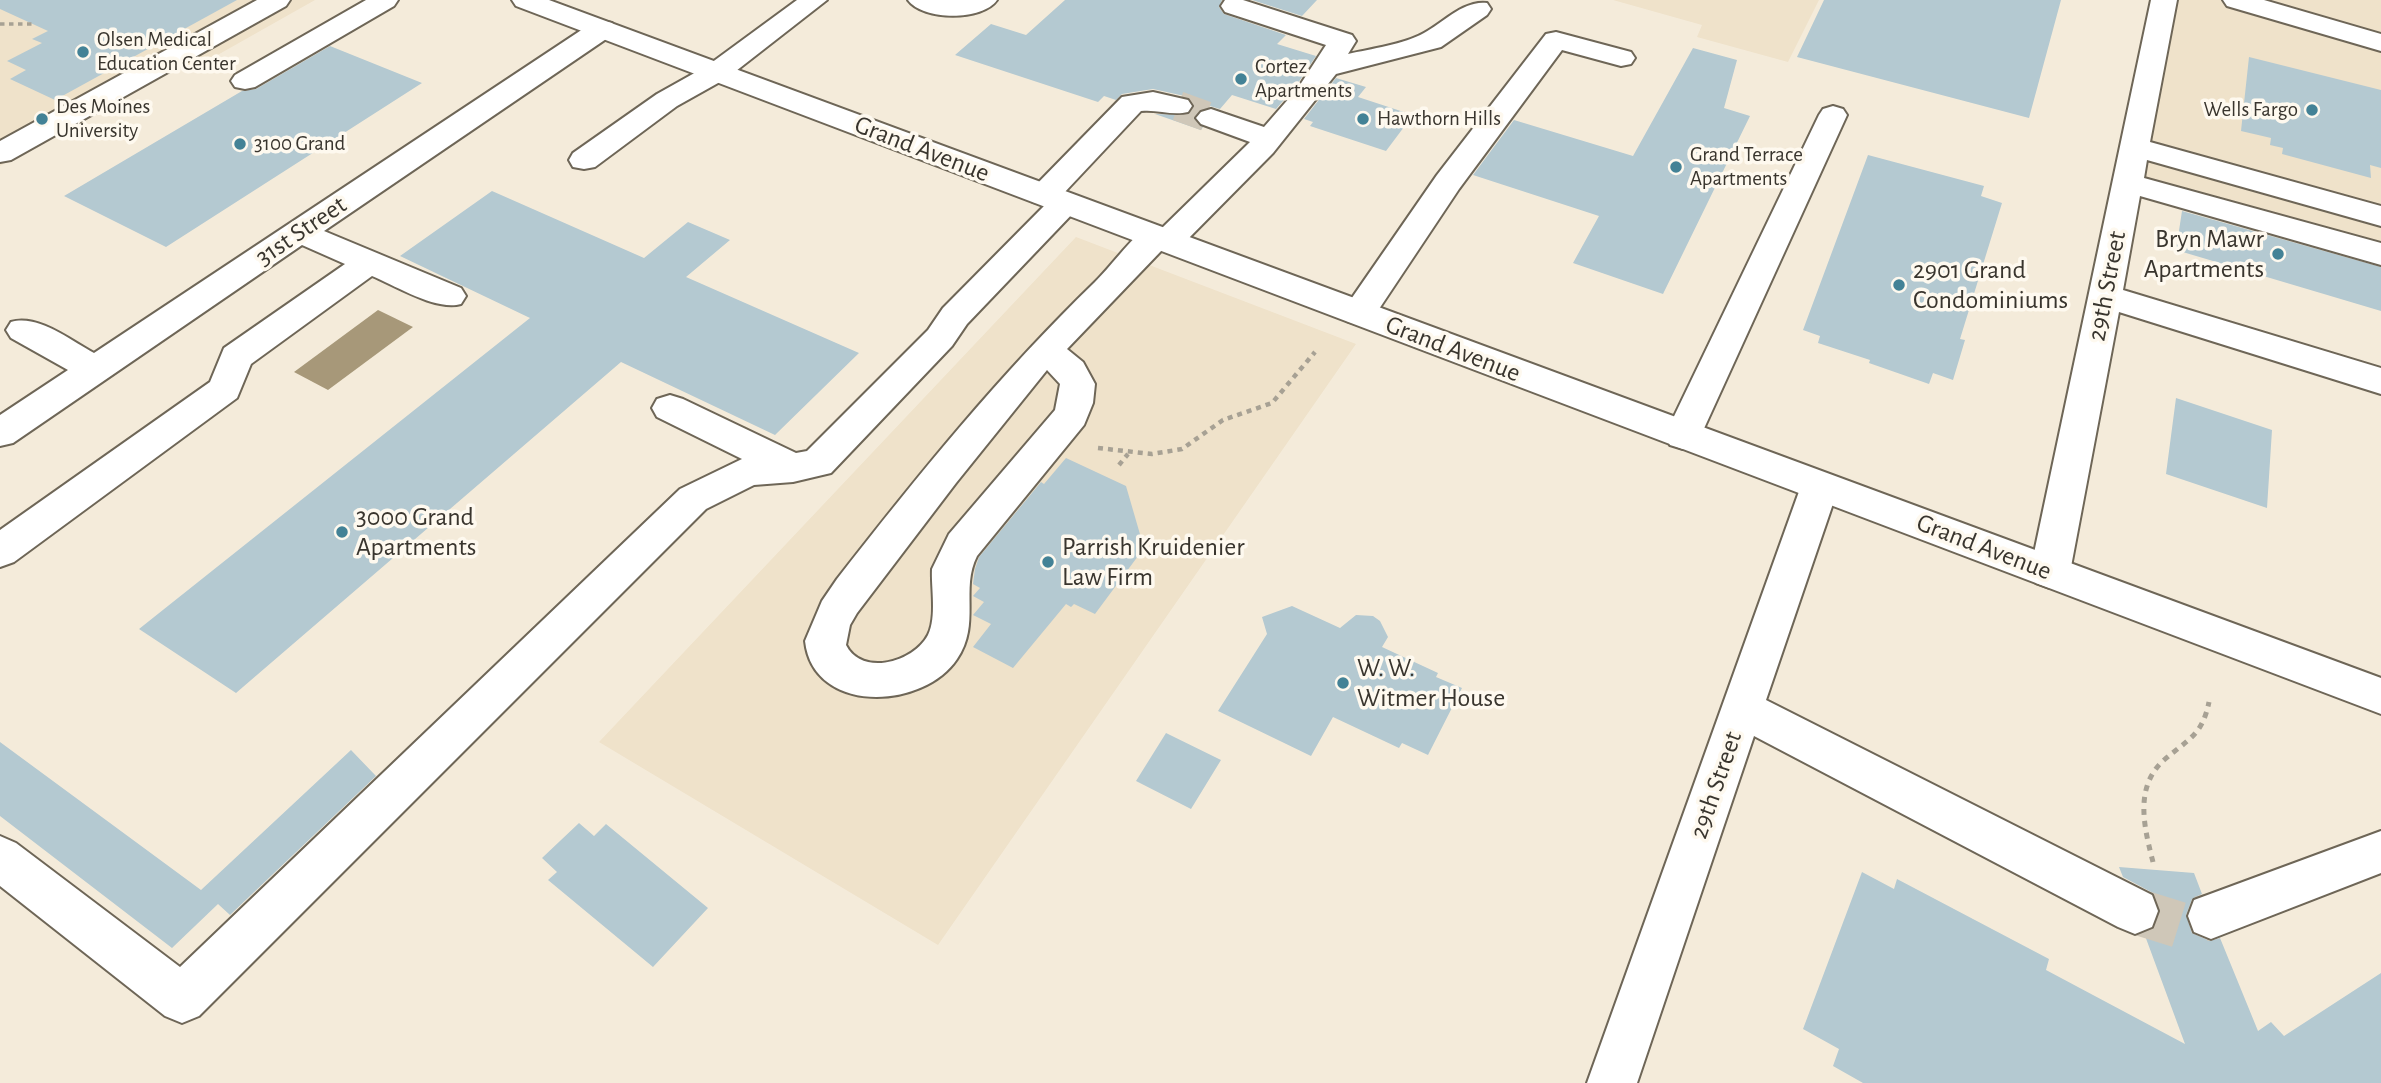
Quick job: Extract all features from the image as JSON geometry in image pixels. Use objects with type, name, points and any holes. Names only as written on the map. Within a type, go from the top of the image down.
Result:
[{"type":"street","points":[[0,153],[277,0]]},
{"type":"street","points":[[245,81],[385,0]]},
{"type":"street","name":"Grand Avenue","points":[[525,0],[2381,696]]},
{"type":"street","points":[[584,160],[667,100],[717,72],[814,0]]},
{"type":"street","points":[[921,0],[936,7],[948,8],[974,5],[984,0]]},
{"type":"street","name":"29th Street","points":[[2050,572],[2164,0]]},
{"type":"street","points":[[2244,1],[2381,43]]},
{"type":"street","points":[[1045,350],[1076,374],[1080,391],[1071,415],[963,545],[953,565],[949,629],[945,645],[929,663],[903,678],[872,681],[850,677],[830,659],[825,639],[842,603],[965,443],[1045,350],[1268,138],[1328,68],[1342,41],[1234,6]]},
{"type":"street","points":[[1328,68],[1431,41],[1478,9]]},
{"type":"street","name":"31st Street","points":[[0,433],[602,29]]},
{"type":"street","points":[[1359,313],[1448,182],[1556,40],[1621,58]]},
{"type":"street","points":[[0,858],[182,999],[693,499],[748,471],[793,468],[818,463],[940,338],[947,312],[1054,199],[1132,103],[1153,101],[1178,106]]},
{"type":"street","points":[[1683,435],[1833,114]]},
{"type":"street","points":[[1211,118],[1268,138]]},
{"type":"street","points":[[2135,147],[2381,216]]},
{"type":"street","points":[[2128,183],[2381,254]]},
{"type":"street","points":[[299,232],[449,296]]},
{"type":"street","points":[[0,551],[225,389],[236,357],[368,263]]},
{"type":"street","points":[[2105,296],[2381,381]]},
{"type":"street","points":[[23,330],[95,369]]},
{"type":"street","points":[[670,408],[793,468]]},
{"type":"street","name":"29th Street","points":[[1612,1083],[1821,486]]},
{"type":"street","points":[[1742,709],[2135,911]]},
{"type":"street","points":[[2211,916],[2381,852]]},
{"type":"path","points":[[0,24],[34,24]]},
{"type":"path","points":[[1049,441],[1129,453],[1152,454],[1182,449],[1212,426],[1272,403],[1315,352]]},
{"type":"path","points":[[1119,465],[1129,453]]},
{"type":"path","points":[[2153,862],[2144,820],[2148,782],[2163,762],[2200,732],[2208,713],[2209,702]]},
{"type":"shaded area","name":"Des Moines University","points":[[0,0],[315,0],[214,57],[167,73],[0,166]]},
{"type":"shaded area","points":[[1613,0],[1819,0],[1788,62],[1697,37],[1702,25]]},
{"type":"shaded area","points":[[2164,0],[2381,0],[2381,246],[2130,173]]},
{"type":"shaded area","points":[[1076,237],[1356,344],[938,945],[599,742]]},
{"type":"shaded area","points":[[378,310],[413,327],[328,390],[294,372]]},
{"type":"building","name":"Olsen Medical Education Center","points":[[0,0],[237,0],[55,100],[10,79],[26,70],[7,61],[42,43],[32,39],[48,31],[0,9]]},
{"type":"building","points":[[1065,0],[1222,0],[1219,7],[1224,14],[1286,35],[1277,44],[1316,56],[1296,86],[1276,109],[1232,95],[1220,109],[1210,106],[1199,110],[1193,118],[1203,127],[1201,130],[1155,114],[1188,115],[1194,107],[1189,97],[1153,89],[1122,94],[1116,100],[1104,96],[1098,102],[955,55],[991,24],[1026,35]]},
{"type":"building","points":[[1252,0],[1317,0],[1302,16]]},
{"type":"building","points":[[1824,0],[2061,0],[2029,118],[1797,57]]},
{"type":"building","name":"3100 Grand","points":[[330,46],[422,83],[166,247],[64,196],[242,91],[256,89]]},
{"type":"building","name":"Grand Terrace Apartments","points":[[1693,48],[1737,60],[1724,108],[1750,116],[1663,294],[1573,263],[1599,216],[1473,175],[1514,120],[1633,156]]},
{"type":"building","name":"Wells Fargo","points":[[2249,57],[2381,90],[2381,168],[2370,165],[2371,178],[2282,154],[2283,148],[2270,145],[2271,138],[2241,131]]},
{"type":"building","name":"Hawthorn Hills","points":[[1336,78],[1366,87],[1358,97],[1413,115],[1386,151],[1310,126],[1313,122],[1304,119]]},
{"type":"building","name":"2901 Grand Condominiums","points":[[1868,155],[1984,186],[1981,196],[2002,203],[1960,339],[1965,340],[1953,380],[1933,373],[1929,384],[1818,343],[1820,336],[1803,330]]},
{"type":"building","name":"3000 Grand Apartments","points":[[492,191],[644,258],[688,222],[730,240],[686,277],[859,353],[775,435],[621,362],[236,693],[139,629],[530,318],[400,256]]},
{"type":"building","name":"Bryn Mawr Apartments","points":[[2182,211],[2381,267],[2381,311],[2176,250]]},
{"type":"building","points":[[2176,398],[2272,430],[2267,508],[2166,474]]},
{"type":"building","name":"Parrish Kruidenier Law Firm","points":[[1066,458],[1126,486],[1144,548],[1095,614],[1074,604],[1071,607],[1066,604],[1013,668],[973,647],[991,624],[973,615],[984,602],[973,596],[980,588],[973,584],[975,569],[979,557],[1041,482],[1044,484]]},
{"type":"building","name":"W. W. Witmer House","points":[[1292,606],[1340,628],[1356,615],[1373,616],[1380,621],[1388,637],[1382,647],[1438,673],[1436,677],[1462,688],[1428,755],[1402,743],[1399,748],[1333,717],[1311,756],[1218,711],[1267,634],[1262,617]]},
{"type":"building","points":[[1166,733],[1221,760],[1191,809],[1136,781]]},
{"type":"building","points":[[0,742],[201,890],[351,750],[376,776],[230,915],[218,904],[172,948],[0,816]]},
{"type":"building","points":[[579,823],[594,836],[606,824],[708,908],[653,967],[548,880],[557,872],[542,858]]},
{"type":"building","points":[[2119,867],[2194,873],[2202,894],[2192,899],[2186,915],[2192,933],[2210,941],[2220,938],[2258,1031],[2271,1022],[2284,1036],[2381,973],[2381,1083],[1863,1083],[1833,1066],[1839,1049],[1803,1029],[1862,872],[1894,889],[1897,879],[2049,959],[2046,970],[2185,1044],[2144,933],[2154,928],[2160,910],[2153,893],[2123,877]]},
{"type":"tunnel","points":[[1178,106],[1211,118]]},
{"type":"tunnel","points":[[2135,911],[2180,925],[2211,916]]},
{"type":"place","name":"Olsen Medical Education Center","points":[[83,52]]},
{"type":"place","name":"Cortez Apartments","points":[[1241,79]]},
{"type":"place","name":"Wells Fargo","points":[[2312,110]]},
{"type":"place","name":"Des Moines University","points":[[42,119]]},
{"type":"place","name":"Hawthorn Hills","points":[[1363,119]]},
{"type":"place","name":"3100 Grand","points":[[240,144]]},
{"type":"place","name":"Grand Terrace Apartments","points":[[1676,167]]},
{"type":"place","name":"Bryn Mawr Apartments","points":[[2278,254]]},
{"type":"place","name":"2901 Grand Condominiums","points":[[1899,285]]},
{"type":"place","name":"3000 Grand Apartments","points":[[342,532]]},
{"type":"place","name":"Parrish Kruidenier Law Firm","points":[[1048,562]]},
{"type":"place","name":"W. W. Witmer House","points":[[1343,683]]}]
